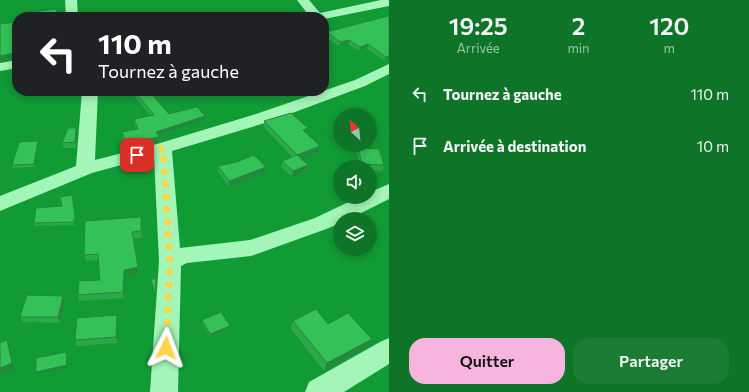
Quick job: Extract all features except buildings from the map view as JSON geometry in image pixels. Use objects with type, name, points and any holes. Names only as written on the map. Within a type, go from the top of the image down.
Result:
[{"type":"street","points":[[71,0],[72,12]]},
{"type":"street","points":[[303,0],[313,12]]},
{"type":"street","points":[[329,14],[389,2]]},
{"type":"street","points":[[0,66],[12,65]]},
{"type":"street","points":[[329,94],[360,83],[389,68]]},
{"type":"street","points":[[85,169],[90,96]]},
{"type":"street","points":[[0,204],[85,169],[163,148],[262,118],[324,96]]},
{"type":"street","points":[[163,148],[170,261],[164,392]]},
{"type":"street","points":[[170,261],[184,255],[251,248],[322,223],[389,190]]},
{"type":"street","points":[[319,392],[389,350]]},
{"type":"route","points":[[137,155],[163,148],[170,261],[166,348]]}]
